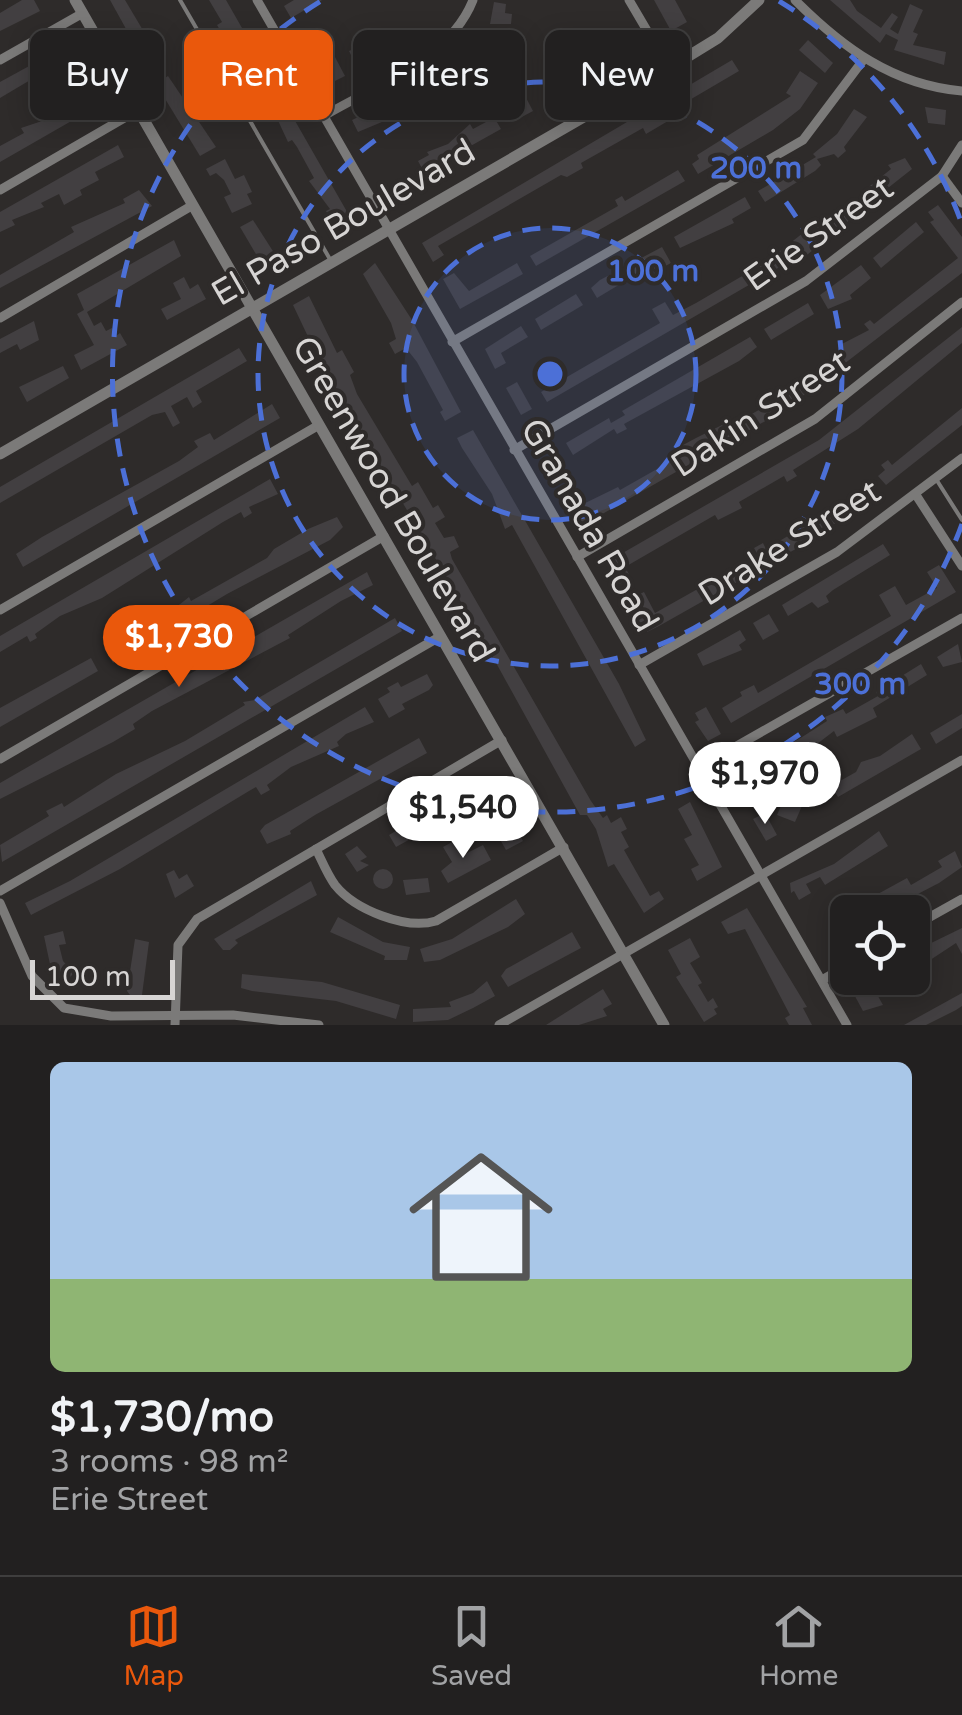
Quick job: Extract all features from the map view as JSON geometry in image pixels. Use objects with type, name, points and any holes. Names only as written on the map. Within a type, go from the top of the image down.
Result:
[{"type":"street","name":"Greenwood Boulevard","points":[[75,0],[92,30]]},
{"type":"street","name":"Granada Road","points":[[257,0],[274,30]]},
{"type":"street","points":[[333,110],[448,40],[473,0]]},
{"type":"street","points":[[629,0],[647,30]]},
{"type":"street","name":"El Paso Boulevard","points":[[690,55],[718,38],[759,0]]},
{"type":"street","points":[[795,0],[864,59],[918,84],[962,90]]},
{"type":"street","points":[[0,60],[82,13]]},
{"type":"street","points":[[452,342],[803,140],[864,59]]},
{"type":"street","points":[[0,190],[121,120]]},
{"type":"street","name":"Greenwood Boulevard","points":[[144,120],[664,1025]]},
{"type":"street","name":"Granada Road","points":[[326,120],[386,230],[848,1025]]},
{"type":"street","name":"El Paso Boulevard","points":[[0,454],[578,120]]},
{"type":"street","name":"Erie Street","points":[[514,450],[806,281],[942,176],[962,145]]},
{"type":"street","points":[[942,176],[962,203]]},
{"type":"street","points":[[0,318],[194,205]]},
{"type":"street","name":"Dakin Street","points":[[577,557],[815,418],[962,302]]},
{"type":"street","points":[[0,610],[319,425]]},
{"type":"street","name":"Drake Street","points":[[640,664],[837,552],[962,458]]},
{"type":"street","points":[[916,495],[962,566]]},
{"type":"street","points":[[0,759],[384,536]]},
{"type":"street","points":[[698,768],[962,618]]},
{"type":"street","points":[[0,891],[441,636]]},
{"type":"street","points":[[175,1020],[175,960],[186,931],[215,906],[502,740]]},
{"type":"street","points":[[499,1025],[962,760]]},
{"type":"street","points":[[316,849],[339,890],[400,922],[418,925],[436,921],[564,847]]},
{"type":"street","points":[[930,918],[962,899]]},
{"type":"street","points":[[0,903],[32,976],[56,1003],[111,1016],[175,1020],[254,1016],[319,1025]]},
{"type":"street","points":[[822,980],[830,975]]},
{"type":"lane","points":[[180,0],[331,261]]},
{"type":"lane","points":[[936,479],[962,520]]},
{"type":"building","points":[[22,0],[34,0],[40,11],[0,31],[0,13]]},
{"type":"building","points":[[110,0],[125,0],[143,30],[127,30]]},
{"type":"building","points":[[209,0],[226,0],[243,30],[220,30],[217,25],[222,22]]},
{"type":"building","points":[[294,0],[322,0],[291,18],[284,6]]},
{"type":"building","points":[[654,0],[675,0],[687,22],[670,30]]},
{"type":"building","points":[[830,0],[850,0],[857,11],[881,28],[892,13],[898,17],[890,29],[898,34],[910,4],[923,10],[913,32],[918,34],[913,45],[946,52],[944,65],[894,50],[898,40],[886,34],[880,43]]},
{"type":"building","points":[[494,2],[506,4],[505,13],[512,14],[511,24],[490,24]]},
{"type":"building","points":[[808,40],[833,63],[825,73],[799,50]]},
{"type":"building","points":[[333,58],[345,76],[333,82]]},
{"type":"building","points":[[732,60],[739,71],[690,100],[690,85]]},
{"type":"building","points":[[30,66],[30,80],[0,98],[0,82]]},
{"type":"building","points":[[800,71],[818,83],[800,109],[773,130],[698,174],[692,164],[699,159],[697,155],[791,96],[786,93]]},
{"type":"building","points":[[168,76],[184,100],[184,120],[198,120],[216,147],[200,156],[164,97],[164,79]]},
{"type":"building","points":[[525,96],[533,111],[525,115]]},
{"type":"building","points":[[925,107],[946,110],[945,125],[928,123]]},
{"type":"building","points":[[854,109],[867,117],[844,147],[846,151],[838,158],[834,154],[817,159],[821,165],[815,171],[765,202],[758,191],[816,157],[813,154],[837,134]]},
{"type":"building","points":[[45,120],[73,120],[0,162],[0,146],[24,133],[21,128]]},
{"type":"building","points":[[278,120],[295,120],[350,217],[334,226],[326,211],[330,209],[309,181],[314,178],[292,140],[288,142]]},
{"type":"building","points":[[353,120],[387,120],[358,132]]},
{"type":"building","points":[[496,120],[501,129],[424,172],[418,161],[429,155],[427,152],[448,144],[470,124],[473,129]]},
{"type":"building","points":[[630,120],[668,121],[646,134],[643,128],[581,163],[583,168],[567,177],[561,175],[438,246],[444,255],[433,262],[422,243]]},
{"type":"building","points":[[118,145],[124,157],[95,172],[99,180],[80,190],[82,195],[64,205],[59,194],[41,203],[44,207],[12,220],[15,225],[0,232],[0,212]]},
{"type":"building","points":[[905,158],[912,169],[869,203],[860,194],[891,169],[888,165]]},
{"type":"building","points":[[225,159],[235,179],[244,175],[252,192],[247,194],[252,204],[232,213],[224,197],[231,194],[224,180],[216,173],[210,176],[206,169]]},
{"type":"building","points":[[678,170],[685,181],[536,266],[530,256],[618,206],[615,200],[622,196],[625,201]]},
{"type":"building","points":[[139,190],[152,206],[0,288],[0,275],[74,232],[71,227],[125,203],[123,199]]},
{"type":"building","points":[[745,197],[751,208],[732,219],[734,223],[680,248],[674,237]]},
{"type":"building","points":[[849,203],[857,214],[802,259],[797,257],[547,402],[541,392],[660,323],[652,309],[665,302],[673,315],[696,303],[766,262],[803,233],[805,237]]},
{"type":"building","points":[[938,205],[962,237],[962,273],[783,411],[583,525],[575,508],[618,487],[620,490],[687,452],[683,445],[726,423],[729,427],[787,394],[842,350],[838,346],[869,330],[864,324],[870,320],[874,324],[958,258],[930,222],[934,220],[928,212]]},
{"type":"building","points":[[253,220],[278,259],[263,266],[240,227]]},
{"type":"building","points":[[916,222],[924,232],[881,268],[873,258]]},
{"type":"building","points":[[174,240],[181,256],[87,312],[94,326],[101,322],[106,331],[112,328],[127,345],[81,370],[74,355],[94,345],[77,314],[84,310],[77,294]]},
{"type":"building","points":[[662,247],[671,263],[656,271],[652,265],[597,298],[591,288],[600,280]]},
{"type":"building","points":[[375,263],[412,320],[461,412],[445,421],[417,362],[406,348],[395,354],[389,343],[396,339],[391,323],[363,274]]},
{"type":"building","points":[[517,263],[523,274],[460,309],[443,279],[454,273],[469,291]]},
{"type":"building","points":[[861,265],[871,278],[850,295],[852,299],[828,309],[820,295]]},
{"type":"building","points":[[184,277],[190,289],[198,284],[206,299],[167,320],[161,309],[181,299],[173,283]]},
{"type":"building","points":[[576,294],[583,305],[541,330],[535,319]]},
{"type":"building","points":[[309,296],[337,353],[342,350],[354,372],[350,375],[357,394],[412,486],[418,482],[433,508],[438,505],[445,517],[435,523],[444,538],[454,536],[459,547],[450,552],[452,559],[591,801],[611,823],[621,817],[627,829],[621,832],[629,847],[624,850],[650,896],[659,891],[664,899],[644,913],[614,864],[608,867],[596,829],[587,815],[580,815],[484,641],[321,364],[293,305]]},
{"type":"building","points":[[808,303],[814,314],[771,340],[764,329]]},
{"type":"building","points":[[34,321],[39,340],[20,350],[17,344],[0,353],[0,339]]},
{"type":"building","points":[[521,326],[528,337],[501,353],[506,363],[495,369],[485,349]]},
{"type":"building","points":[[962,327],[962,343],[858,429],[793,470],[797,476],[787,482],[784,476],[739,502],[742,508],[718,520],[715,515],[625,567],[631,578],[619,584],[607,562],[819,440]]},
{"type":"building","points":[[750,337],[757,347],[739,361],[624,424],[627,429],[617,434],[614,429],[573,455],[566,443],[609,418],[611,423],[625,415],[622,411]]},
{"type":"building","points":[[239,348],[247,361],[196,391],[202,402],[193,408],[187,397],[171,406],[180,423],[173,427],[165,412],[152,415],[0,503],[0,487]]},
{"type":"building","points":[[63,366],[69,378],[27,402],[19,387]]},
{"type":"building","points":[[517,382],[532,409],[521,415],[506,388]]},
{"type":"building","points":[[272,404],[280,418],[23,567],[16,554],[179,461],[198,447],[194,441],[210,433],[214,440]]},
{"type":"building","points":[[962,408],[962,425],[886,485],[878,476],[885,470],[881,465],[888,460],[892,465]]},
{"type":"building","points":[[473,430],[619,684],[646,740],[635,747],[512,525],[505,529],[492,494],[462,448],[457,438]]},
{"type":"building","points":[[270,479],[278,494],[249,507],[252,513],[244,518],[241,512],[102,598],[60,616],[35,634],[37,638],[30,642],[27,636],[0,652],[0,636]]},
{"type":"building","points":[[841,504],[848,515],[801,546],[647,632],[643,625],[639,627],[629,599],[644,592],[655,613],[758,555],[754,548],[763,543],[766,549],[803,527],[799,521],[810,515],[814,522]]},
{"type":"building","points":[[337,517],[343,527],[330,540],[227,594],[113,663],[104,648],[138,627],[129,611],[137,607],[147,623],[165,616],[189,597],[191,601],[267,558],[274,549],[308,529]]},
{"type":"building","points":[[883,544],[890,555],[833,590],[826,596],[829,602],[818,608],[812,602],[788,616],[782,605]]},
{"type":"building","points":[[939,565],[956,592],[731,723],[722,708],[742,696],[740,692],[754,685],[758,693],[891,616],[879,595],[895,586],[906,605],[937,588],[927,572]]},
{"type":"building","points":[[367,572],[373,585],[341,601],[288,635],[290,638],[152,711],[133,724],[135,729],[113,742],[0,799],[0,783]]},
{"type":"building","points":[[769,614],[779,631],[763,640],[753,623]]},
{"type":"building","points":[[395,618],[402,631],[2,862],[0,845],[49,816],[46,811],[62,803],[64,807],[116,774],[185,741],[245,705],[243,702],[255,700]]},
{"type":"building","points":[[740,630],[746,640],[739,645],[742,650],[703,666],[697,654]]},
{"type":"building","points":[[958,644],[962,662],[943,667],[937,657]]},
{"type":"building","points":[[91,658],[98,671],[0,727],[0,708]]},
{"type":"building","points":[[921,664],[927,675],[873,708],[877,717],[837,737],[834,731],[792,763],[784,759],[769,768],[773,775],[764,780],[754,762],[799,739],[827,721],[825,717],[843,709],[846,714],[878,696],[876,692]]},
{"type":"building","points":[[427,674],[433,685],[429,690],[402,704],[405,709],[389,718],[378,699],[390,692],[387,688],[398,682],[401,687]]},
{"type":"building","points":[[365,707],[374,722],[346,734],[337,742],[339,746],[291,767],[267,785],[270,790],[261,795],[256,787],[120,869],[31,915],[25,903],[70,881]]},
{"type":"building","points":[[706,707],[721,734],[708,741],[695,722],[699,720],[695,713]]},
{"type":"building","points":[[962,714],[962,728],[936,744],[930,733]]},
{"type":"building","points":[[912,734],[921,749],[838,797],[831,786],[856,772],[861,762],[880,756]]},
{"type":"building","points":[[419,738],[427,753],[315,815],[291,834],[267,844],[260,831],[265,825]]},
{"type":"building","points":[[740,769],[756,798],[745,804],[729,776]]},
{"type":"building","points":[[487,777],[495,792],[396,847],[389,835]]},
{"type":"building","points":[[783,801],[802,806],[795,822],[777,815]]},
{"type":"building","points":[[690,802],[722,867],[697,881],[691,869],[699,865],[684,839],[692,835],[678,809]]},
{"type":"building","points":[[765,813],[777,835],[766,841],[753,819]]},
{"type":"building","points":[[515,827],[523,841],[506,850],[498,836]]},
{"type":"building","points":[[879,831],[888,846],[825,885],[820,877],[806,884],[811,893],[799,900],[794,891],[791,893],[790,883],[834,864]]},
{"type":"building","points":[[454,841],[463,855],[483,845],[491,860],[448,883],[441,871],[452,862],[443,847]]},
{"type":"building","points":[[357,846],[367,857],[360,861],[369,865],[357,872],[345,854]]},
{"type":"building","points":[[955,851],[962,867],[916,895],[876,895],[907,878],[911,885],[942,867],[938,861]]},
{"type":"building","points":[[379,869],[387,869],[393,879],[387,889],[379,889],[373,883],[373,875]]},
{"type":"building","points":[[174,870],[179,879],[187,874],[194,886],[175,898],[166,874]]},
{"type":"building","points":[[428,878],[430,892],[406,895],[403,880]]},
{"type":"building","points":[[311,881],[317,895],[235,940],[238,943],[230,950],[223,950],[214,939]]},
{"type":"building","points":[[516,899],[525,914],[508,927],[440,960],[424,962],[420,949],[452,939]]},
{"type":"building","points":[[747,908],[807,1007],[803,1008],[812,1025],[789,1025],[785,1018],[790,1015],[745,929],[728,934],[721,922]]},
{"type":"building","points":[[338,917],[383,942],[410,947],[407,960],[384,960],[385,956],[330,932]]},
{"type":"building","points":[[962,928],[962,954],[956,943],[930,960],[930,944]]},
{"type":"building","points":[[63,931],[66,944],[59,945],[63,961],[74,973],[64,983],[51,969],[44,936]]},
{"type":"building","points":[[572,932],[581,948],[508,987],[501,976],[506,969]]},
{"type":"building","points":[[690,938],[700,957],[690,963],[702,983],[698,985],[708,1002],[713,998],[718,1007],[714,1009],[717,1014],[704,1022],[676,977],[681,974],[668,950]]},
{"type":"building","points":[[135,939],[149,942],[142,995],[130,995],[127,991]]},
{"type":"building","points":[[242,974],[322,982],[400,1005],[396,1019],[336,1001],[252,991],[241,988]]},
{"type":"building","points":[[487,981],[495,996],[448,1020],[413,1022],[413,1009],[451,1007],[449,1002],[473,993]]},
{"type":"building","points":[[603,989],[612,1004],[603,1009],[607,1016],[579,1025],[546,1025]]},
{"type":"building","points":[[962,993],[962,1006],[956,1010],[926,1025],[904,1025]]},
{"type":"building","points":[[854,995],[877,995],[883,1005],[863,1011]]}]
